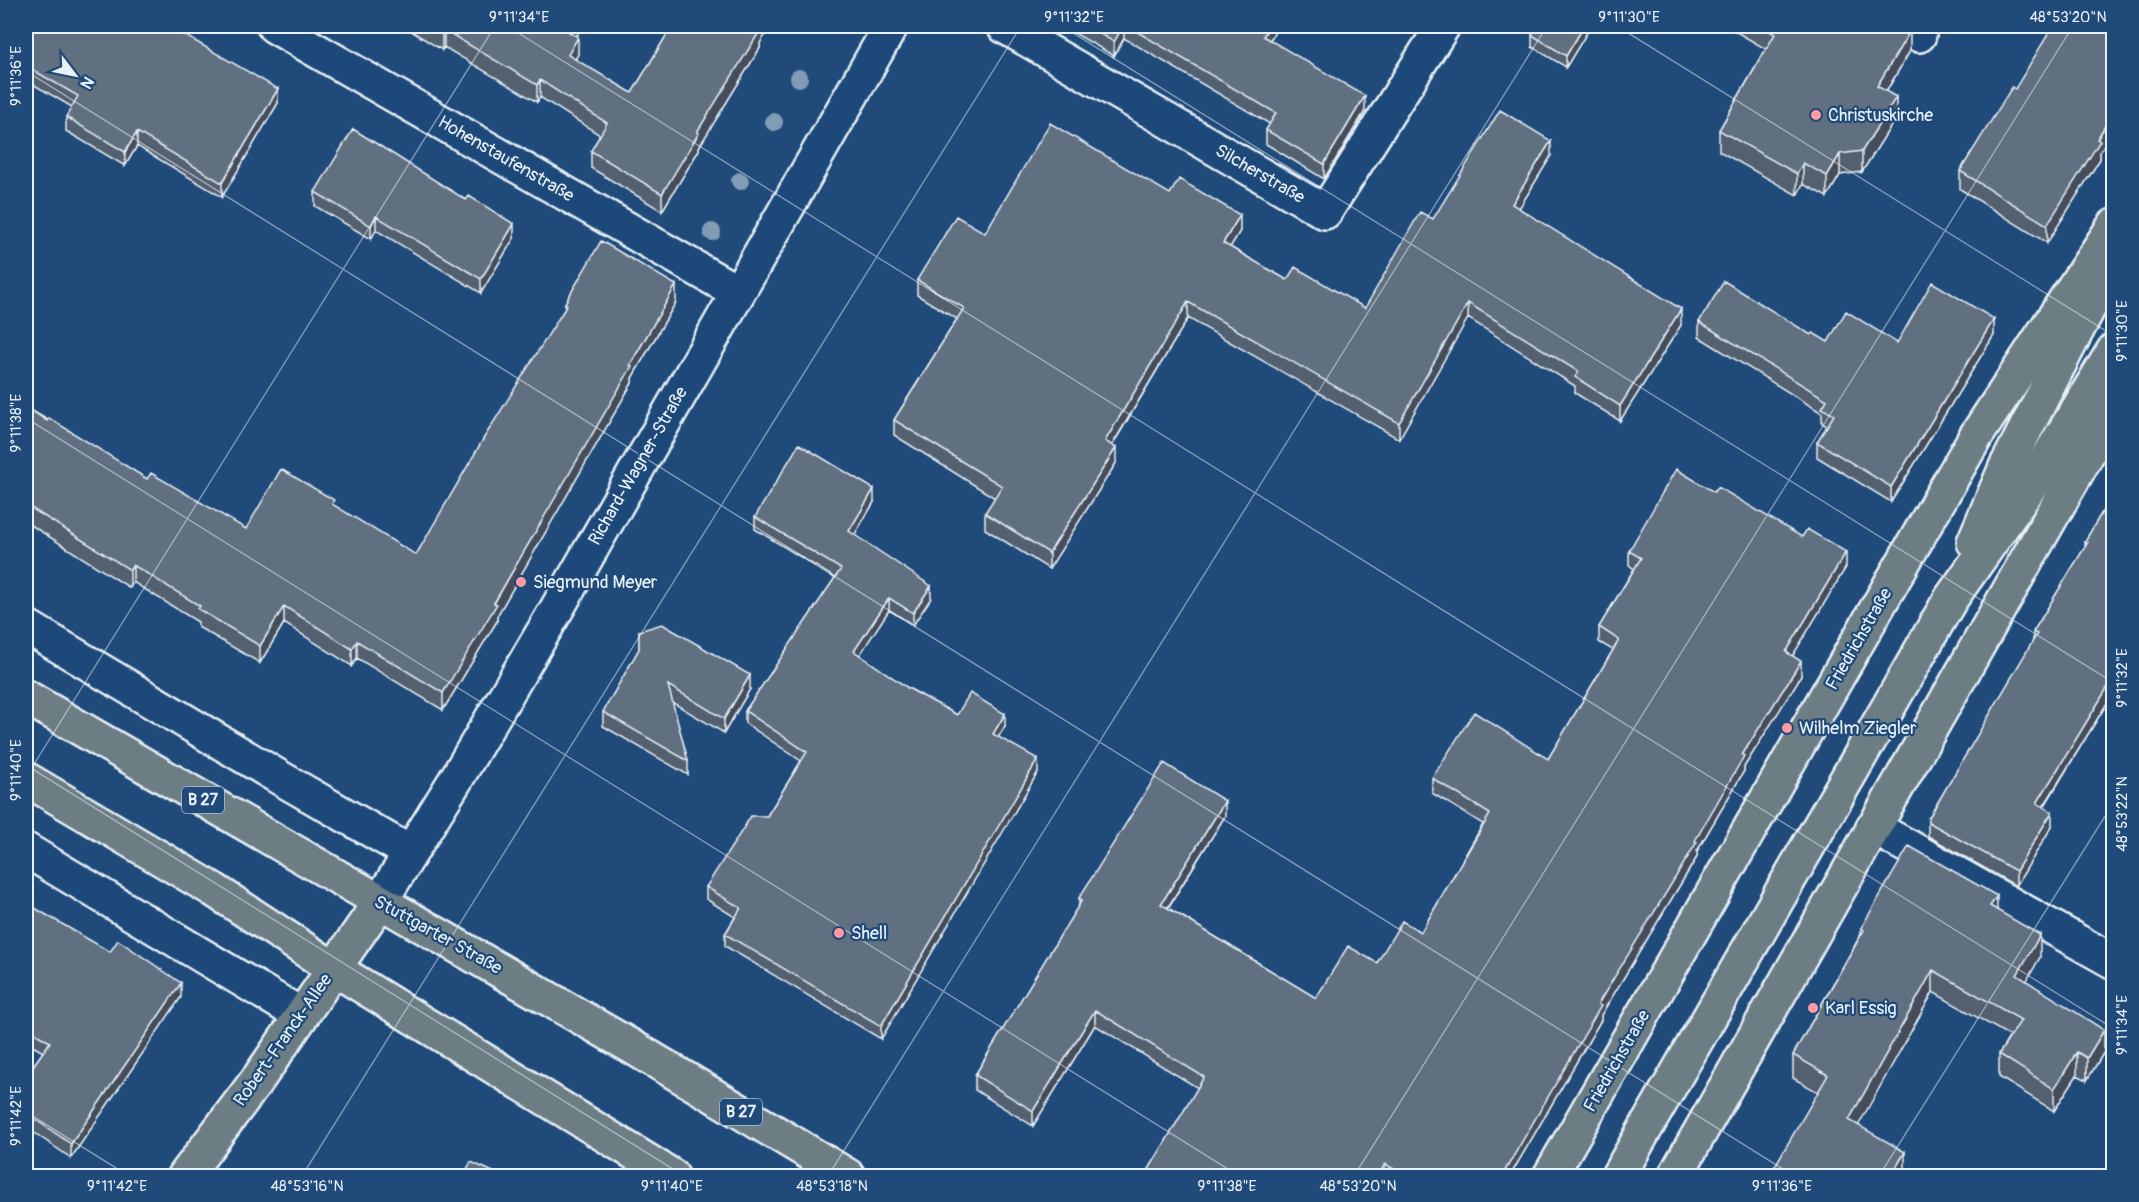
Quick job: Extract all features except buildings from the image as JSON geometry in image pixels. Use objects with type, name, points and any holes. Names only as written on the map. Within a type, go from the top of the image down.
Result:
[{"type":"main road","name":"Friedrichstraße","points":[[1950,600],[2006,467],[2091,303],[2111,230]]},
{"type":"main road","name":"Friedrichstraße","points":[[1550,1176],[1976,436],[2111,230]]},
{"type":"main road","name":"Friedrichstraße","points":[[1618,1176],[1950,600],[2034,481],[2114,350]]},
{"type":"main road","points":[[1675,1176],[2114,406]]},
{"type":"main road","name":"Stuttgarter Straße","points":[[26,697],[634,1048],[848,1176]]},
{"type":"main road","points":[[26,779],[214,890],[333,968],[672,1176]]},
{"type":"main road","name":"Robert-Franck-Allee","points":[[185,1176],[258,1079],[380,902]]},
{"type":"street","name":"Hohenstaufenstraße","points":[[274,26],[737,292]]},
{"type":"street","name":"Richard-Wagner-Straße","points":[[380,902],[549,622],[891,26]]},
{"type":"street","name":"Silcherstraße","points":[[1004,26],[1325,212],[1443,26]]},
{"type":"street","points":[[26,626],[409,852]]},
{"type":"street","points":[[1873,827],[2114,962]]},
{"type":"street","points":[[26,850],[301,1015]]},
{"type":"place","name":"Christuskirche","points":[[1816,115]]},
{"type":"place","name":"Siegmund Meyer","points":[[521,582]]},
{"type":"place","name":"Wilhelm Ziegler","points":[[1787,728]]},
{"type":"place","name":"Shell","points":[[839,933]]},
{"type":"place","name":"Karl Essig","points":[[1813,1008]]}]
